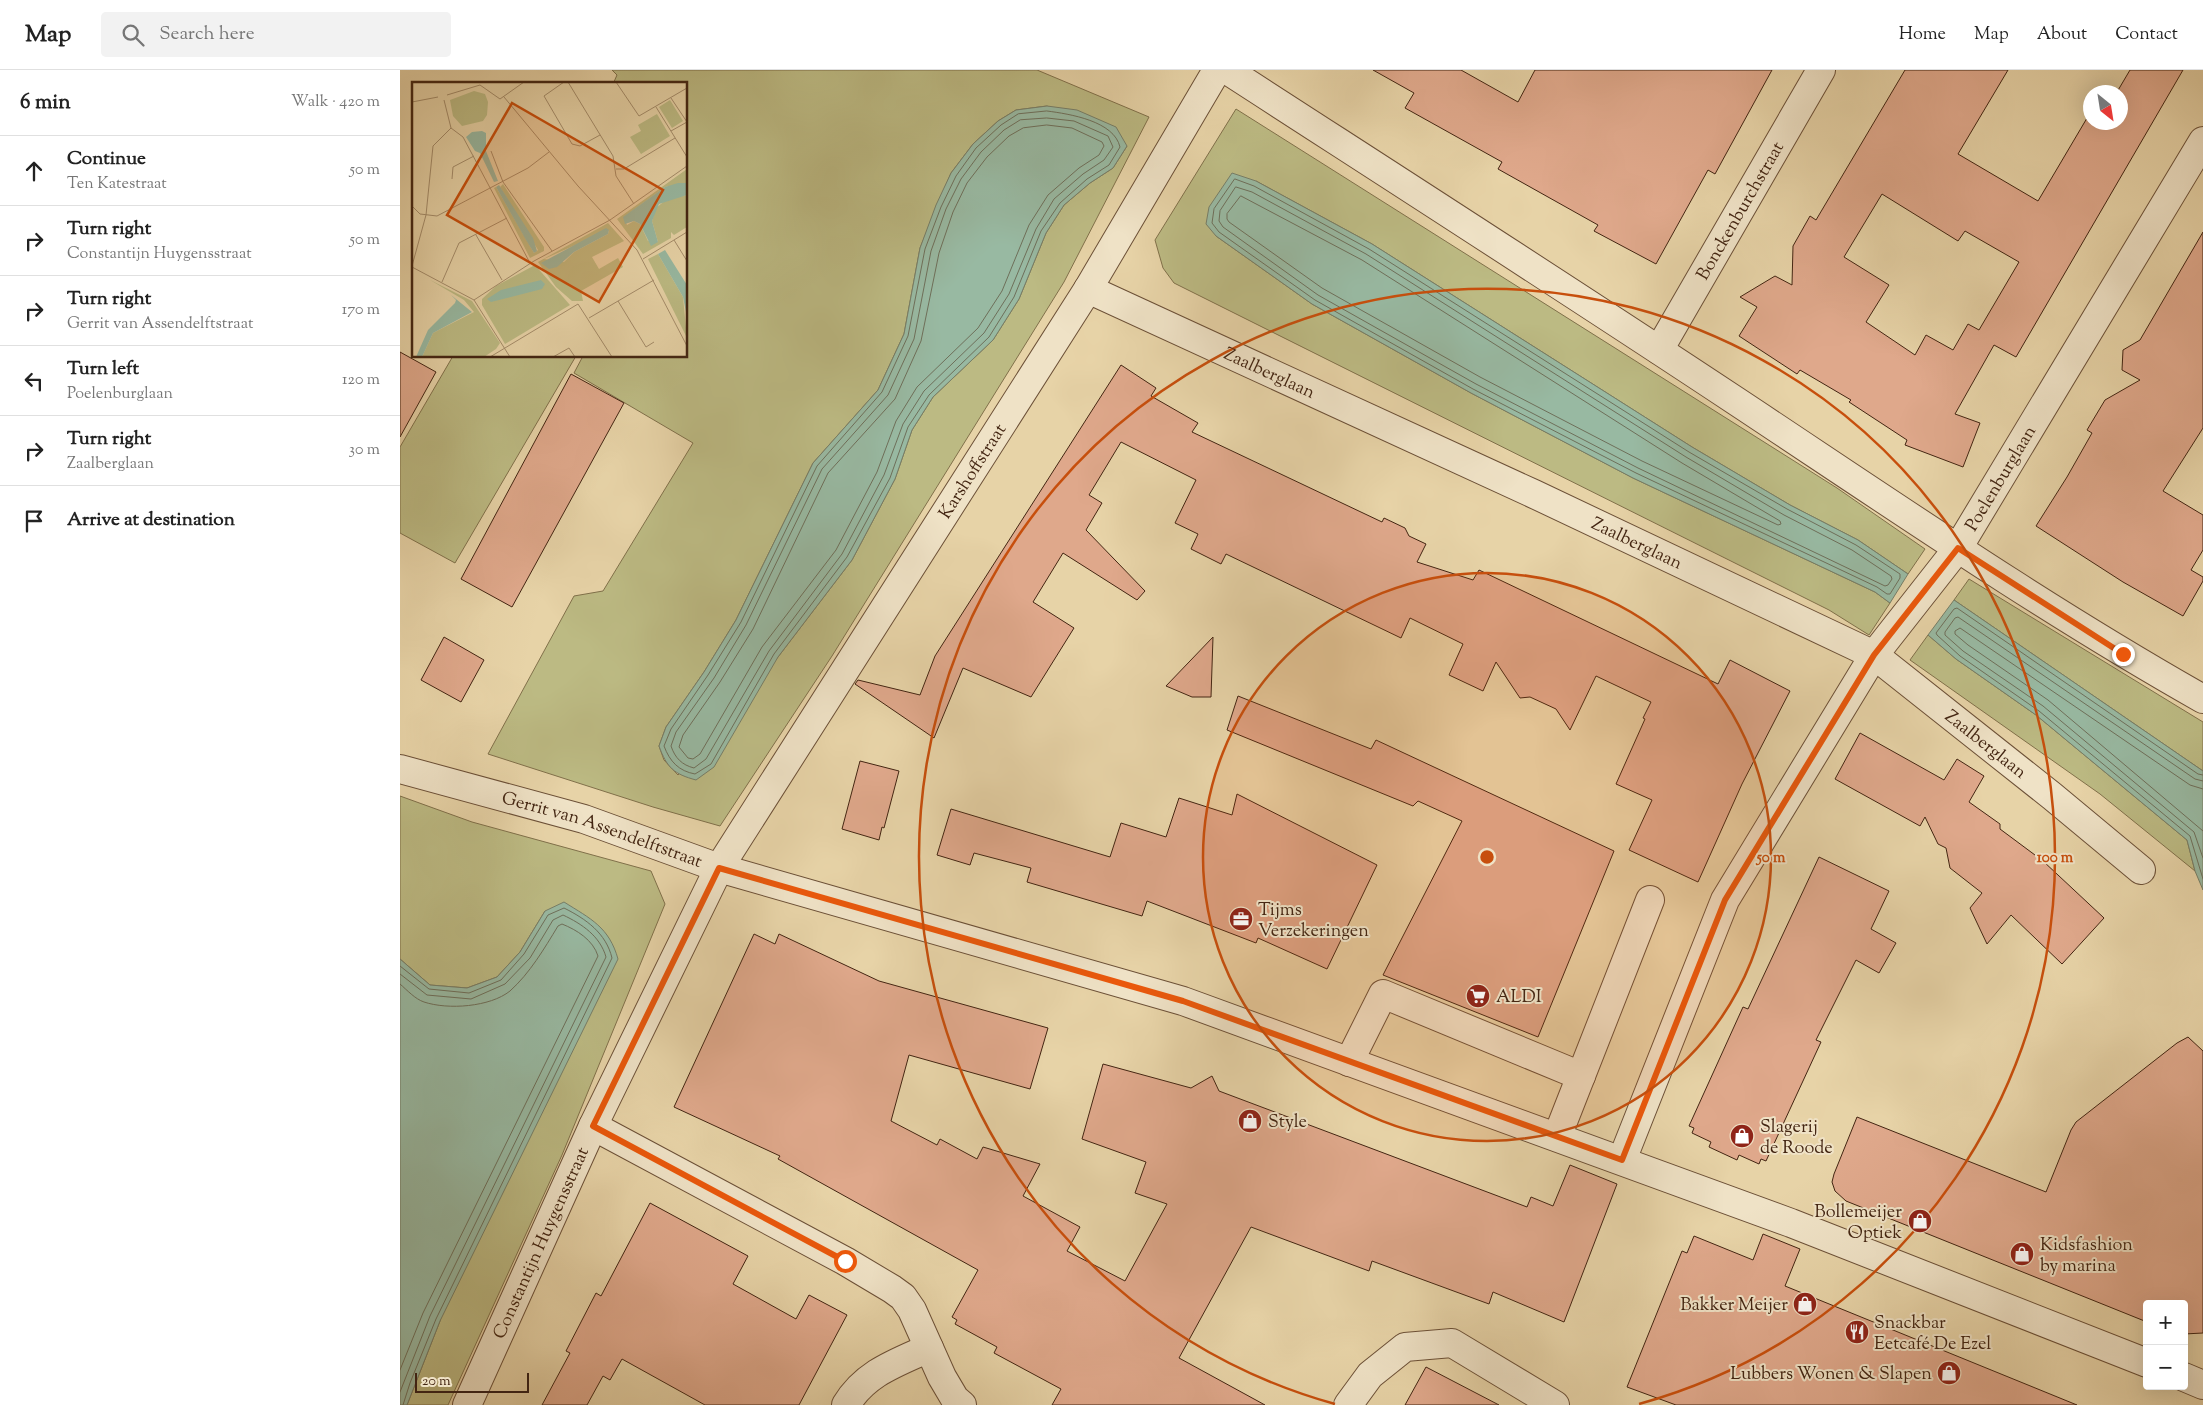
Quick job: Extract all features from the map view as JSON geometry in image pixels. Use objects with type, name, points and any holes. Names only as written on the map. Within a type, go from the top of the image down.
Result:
[{"type":"street","name":"Karshoffstraat","points":[[719,868],[1088,289],[1217,70]]},
{"type":"street","points":[[1227,70],[1659,350],[1958,548],[2123,654],[2203,700]]},
{"type":"street","name":"Bonckenburchstraat","points":[[1659,350],[1821,70]]},
{"type":"street","name":"Poelenburglaan","points":[[1622,1160],[1725,900],[1874,655],[1958,548],[2203,141]]},
{"type":"street","name":"Zaalberglaan","points":[[1088,289],[1534,494],[1874,655],[2052,796],[2141,870]]},
{"type":"street","name":"Gerrit van Assendelftstraat","points":[[400,769],[584,819],[719,868],[1183,1001],[1791,1223],[2143,1361]]},
{"type":"street","name":"Constantijn Huygensstraat","points":[[468,1405],[593,1126],[719,868]]},
{"type":"street","points":[[1557,1137],[1650,900]]},
{"type":"street","points":[[1349,1062],[1383,994],[1581,1076]]},
{"type":"street","points":[[593,1126],[892,1288],[912,1310],[942,1377],[955,1398],[962,1405]]},
{"type":"street","points":[[1348,1405],[1370,1375],[1405,1347],[1452,1343],[1555,1405]]},
{"type":"street","points":[[846,1405],[855,1390],[870,1376],[929,1348]]},
{"type":"street","points":[[2188,1379],[2203,1385]]},
{"type":"shaded area","points":[[612,70],[1037,70],[1149,117],[1064,282],[832,656],[720,826],[653,807],[488,754],[574,596],[603,591],[693,443],[574,373],[582,358],[688,358],[688,82],[614,82],[617,75]],"holes":[[[1047,106],[1127,146],[1113,168],[1090,183],[1064,205],[1046,233],[1019,299],[993,340],[933,397],[912,430],[895,479],[852,560],[778,657],[678,775],[664,760],[659,746],[666,727],[704,672],[736,620],[813,463],[878,390],[904,334],[920,248],[951,173],[973,144],[998,121],[1016,110]]]},
{"type":"shaded area","points":[[1236,109],[1837,488],[1925,549],[1908,574],[1858,540],[1790,505],[1692,447],[1372,244],[1256,181],[1216,236],[1312,304],[1471,393],[1633,478],[1875,592],[1890,603],[1869,635],[1829,610],[1174,283],[1163,268],[1155,240]]},
{"type":"shaded area","points":[[452,358],[575,358],[455,563],[400,533],[400,447]]},
{"type":"shaded area","points":[[1969,579],[2203,722],[2203,771],[1954,600]]},
{"type":"shaded area","points":[[1928,635],[1956,659],[2036,715],[2187,840],[2195,871],[2100,794],[1910,660]]},
{"type":"shaded area","points":[[400,796],[472,822],[651,871],[665,904],[562,1155],[448,1405],[407,1405],[440,1321],[545,911],[520,952],[497,977],[467,988],[430,985],[400,959]]},
{"type":"water","points":[[1047,106],[1077,110],[1116,127],[1127,146],[1113,168],[1090,183],[1064,205],[1046,233],[1019,299],[993,340],[933,397],[912,430],[895,479],[852,560],[778,657],[714,767],[696,780],[682,775],[668,765],[659,746],[666,727],[704,672],[736,620],[813,463],[878,390],[904,334],[920,248],[936,205],[951,173],[973,144],[998,121],[1016,110]]},
{"type":"water","points":[[1232,173],[1256,181],[1372,244],[1692,447],[1790,505],[1858,540],[1908,574],[1890,603],[1875,592],[1633,478],[1471,393],[1312,304],[1216,236],[1206,224],[1209,207]]},
{"type":"water","points":[[1954,600],[2203,771],[2203,890],[2195,871],[2187,840],[2036,715],[1956,659],[1928,635]]},
{"type":"water","points":[[564,902],[591,919],[604,931],[610,939],[618,959],[440,1321],[407,1405],[400,1405],[400,959],[430,985],[467,988],[497,977],[520,952],[545,911]]},
{"type":"building","points":[[1373,70],[1461,70],[1518,102],[1535,70],[1772,70],[1715,174],[1708,170],[1656,264],[1594,231],[1598,225],[1498,169],[1502,162],[1405,108],[1414,93]]},
{"type":"building","points":[[1905,70],[2008,70],[1958,154],[2038,201],[2083,125],[2083,130],[2128,130],[2128,85],[2121,85],[2130,70],[2183,70],[2016,357],[1994,345],[1955,414],[1980,423],[1963,467],[1905,445],[1907,440],[1849,402],[1851,400],[1800,370],[1797,374],[1739,336],[1757,307],[1740,297],[1775,276],[1792,285],[1793,246],[1810,216],[1816,220]],"holes":[[[1882,194],[1958,241],[1965,231],[2019,262],[1979,330],[1968,324],[1953,350],[1926,335],[1915,355],[1866,322],[1889,285],[1844,257]]]},
{"type":"building","points":[[2203,232],[2203,428],[2163,491],[2203,515],[2203,550],[2191,570],[2203,577],[2203,581],[2183,616],[2123,582],[2036,526],[2092,433],[2087,430],[2105,400],[2140,380],[2122,370],[2123,350],[2140,340]]},
{"type":"building","points":[[400,352],[436,372],[400,437]]},
{"type":"building","points":[[1121,365],[1156,388],[1151,396],[1198,423],[1192,432],[1382,522],[1384,518],[1405,528],[1409,536],[1426,544],[1417,562],[1473,580],[1479,570],[1718,684],[1730,660],[1790,691],[1742,784],[1698,882],[1629,850],[1652,800],[1616,784],[1651,702],[1596,676],[1570,730],[1556,709],[1530,697],[1520,698],[1496,662],[1483,691],[1449,675],[1463,644],[1410,618],[1401,638],[1226,554],[1221,564],[1191,549],[1198,534],[1175,523],[1196,480],[1121,442],[1089,495],[1102,503],[1086,530],[1145,591],[1137,600],[1063,553],[1033,602],[1074,628],[1031,697],[963,668],[934,738],[855,684],[858,680],[920,695],[935,656]]},
{"type":"building","points":[[571,374],[624,403],[512,607],[461,579]]},
{"type":"building","points":[[444,637],[484,660],[461,702],[421,680]]},
{"type":"building","points":[[1213,637],[1211,697],[1192,697],[1166,686]]},
{"type":"building","points":[[1238,696],[1371,749],[1376,740],[1614,851],[1538,1037],[1383,975],[1462,821],[1418,801],[1413,806],[1227,730]]},
{"type":"building","points":[[1860,733],[1944,780],[1957,759],[1984,776],[1969,802],[2000,824],[2000,829],[2043,861],[2104,918],[2062,964],[2011,915],[1987,944],[1970,908],[1982,893],[1950,868],[1946,848],[1938,844],[1925,817],[1920,826],[1835,779]]},
{"type":"building","points":[[860,761],[899,771],[879,840],[842,829]]},
{"type":"building","points":[[1237,794],[1377,865],[1327,969],[1258,938],[1256,943],[1147,901],[1142,916],[1027,882],[1031,868],[974,853],[970,865],[937,855],[951,809],[1110,857],[1121,823],[1166,837],[1179,798],[1232,815]]},
{"type":"building","points":[[1819,857],[1889,891],[1871,929],[1896,943],[1879,973],[1856,960],[1816,1040],[1821,1042],[1766,1161],[1761,1159],[1759,1164],[1739,1155],[1737,1160],[1709,1147],[1711,1142],[1692,1133],[1694,1128],[1689,1126],[1743,1007],[1748,1009]]},
{"type":"building","points":[[754,934],[775,944],[779,934],[879,981],[1048,1028],[1030,1089],[909,1055],[891,1121],[937,1145],[940,1139],[977,1159],[983,1147],[1040,1164],[1023,1196],[1080,1227],[1067,1251],[1125,1281],[1167,1204],[1135,1193],[1146,1162],[1082,1139],[1103,1064],[1191,1088],[1212,1076],[1219,1091],[1527,1207],[1531,1197],[1553,1206],[1570,1165],[1617,1184],[1564,1322],[1493,1292],[1489,1304],[1372,1261],[1369,1271],[1251,1227],[1179,1358],[1265,1405],[1052,1405],[1061,1389],[994,1353],[997,1347],[955,1324],[957,1320],[952,1317],[978,1270],[778,1159],[780,1156],[674,1107]]},
{"type":"building","points":[[2188,1037],[2203,1051],[2203,1333],[2188,1334],[2188,1300],[2143,1300],[2143,1320],[1846,1201],[1835,1191],[1832,1182],[1834,1174],[1857,1117],[2046,1192],[2076,1122],[2177,1043]]},
{"type":"building","points":[[650,1203],[748,1256],[733,1284],[796,1319],[809,1295],[847,1315],[799,1405],[705,1405],[622,1359],[610,1380],[603,1376],[587,1405],[542,1405],[570,1353],[566,1351],[596,1293],[601,1296]]},
{"type":"building","points":[[1763,1234],[1800,1249],[1785,1286],[2077,1405],[1676,1405],[1627,1387],[1682,1251],[1687,1253],[1694,1236],[1753,1260]]},
{"type":"building","points":[[1426,1367],[1499,1405],[1405,1405]]},
{"type":"place","name":"Tijms Verzekeringen","points":[[1241,919]]},
{"type":"place","name":"ALDI","points":[[1478,996]]},
{"type":"place","name":"Style","points":[[1250,1121]]},
{"type":"place","name":"Slagerij de Roode","points":[[1742,1136]]},
{"type":"place","name":"Bollemeijer Optiek","points":[[1920,1221]]},
{"type":"place","name":"Kidsfashion by marina","points":[[2022,1254]]},
{"type":"place","name":"Bakker Meijer","points":[[1805,1304]]},
{"type":"place","name":"Snackbar Eetcafé De Ezel","points":[[1857,1332]]},
{"type":"place","name":"Lubbers Wonen & Slapen","points":[[1949,1373]]},
{"type":"route","points":[[845,1261],[593,1126],[719,868],[1183,1001],[1622,1160],[1725,900],[1874,655],[1958,548],[2123,654]]}]
